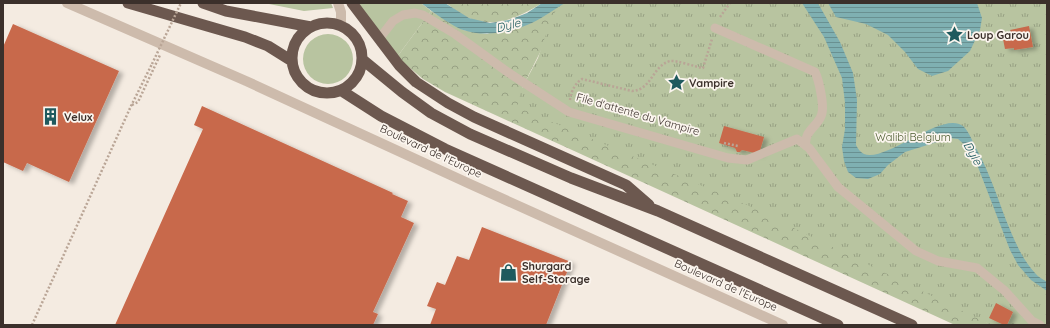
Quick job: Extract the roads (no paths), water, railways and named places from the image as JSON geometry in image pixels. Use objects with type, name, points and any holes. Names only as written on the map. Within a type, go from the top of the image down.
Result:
[{"type":"highway","points":[[128,3],[245,37],[268,46],[292,61]]},
{"type":"highway","points":[[203,3],[226,11],[311,27]]},
{"type":"highway","points":[[352,3],[399,65],[416,82],[448,103],[474,117],[626,185],[658,212]]},
{"type":"highway","points":[[326,23],[341,25],[357,39],[363,60],[362,66],[357,78],[342,91],[328,94],[313,91],[301,82],[293,68],[292,61],[296,41],[300,35],[311,27],[326,23]]},
{"type":"highway","points":[[363,60],[402,92],[431,113],[470,134],[571,178],[658,212],[912,325]]},
{"type":"highway","name":"Boulevard de l'Europe","points":[[342,91],[381,116],[445,149],[838,325]]},
{"type":"street","name":"Boulevard de l'Europe","points":[[67,3],[246,81],[783,325]]},
{"type":"street","points":[[338,3],[341,12],[341,25]]},
{"type":"lane","points":[[379,39],[393,21],[403,16],[415,13],[423,15],[455,34],[509,73],[569,112],[728,158],[747,160],[797,140],[809,148],[838,187],[916,251],[938,261],[977,268],[1005,291],[1032,321],[1040,325]]},
{"type":"lane","points":[[715,28],[816,72],[819,80],[822,113],[817,123],[808,132],[805,141],[806,146]]},
{"type":"water","name":"Dyle","points":[[421,3],[445,3],[469,18],[490,23],[509,20],[527,13],[542,3],[565,3],[542,18],[527,25],[504,32],[487,34],[471,32],[458,28]]},
{"type":"water","name":"Dyle","points":[[802,3],[817,3],[819,5],[840,42],[853,73],[857,100],[856,145],[859,150],[864,154],[874,155],[942,125],[954,123],[963,126],[969,134],[993,184],[1018,248],[1030,267],[1038,276],[1047,282],[1047,291],[1031,280],[1018,265],[1010,250],[978,167],[967,147],[958,139],[950,138],[905,152],[888,165],[880,174],[868,179],[856,178],[848,172],[844,161],[842,147],[845,129],[845,103],[842,78],[824,37]]},
{"type":"water","points":[[828,3],[977,3],[982,18],[980,30],[970,51],[948,71],[932,76],[918,69],[905,52],[888,35],[866,24],[836,17]]},
{"type":"place","name":"Loup Garou","points":[[954,35]]},
{"type":"place","name":"Vampire","points":[[676,83]]},
{"type":"place","name":"Velux","points":[[51,117]]},
{"type":"place","name":"Shurgard Self-Storage","points":[[509,272]]},
{"type":"park label","name":"Walibi Belgium","points":[[913,137]]}]
